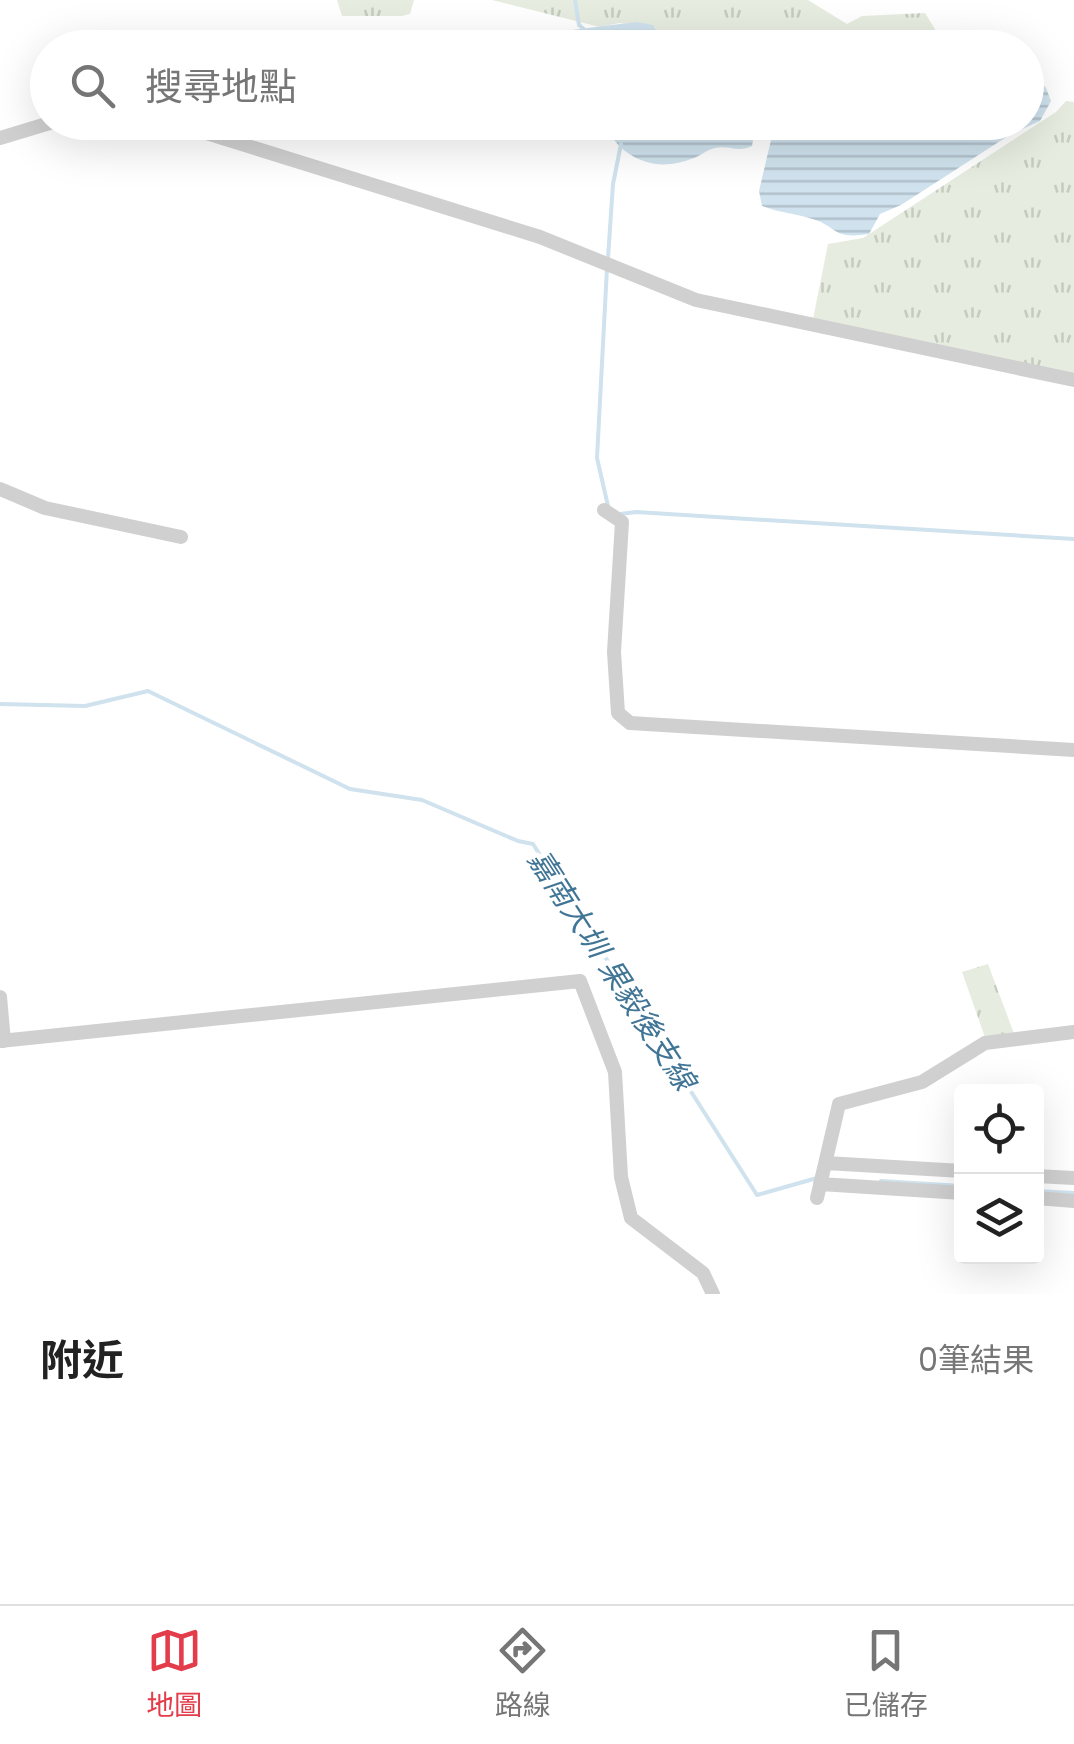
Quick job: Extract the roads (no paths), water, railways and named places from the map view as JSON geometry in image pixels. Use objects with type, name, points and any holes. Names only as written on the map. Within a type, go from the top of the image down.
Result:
[{"type":"lane","points":[[0,138],[30,129]]},
{"type":"lane","points":[[228,140],[540,238],[696,300],[1074,380]]},
{"type":"lane","points":[[0,490],[44,508],[181,537]]},
{"type":"lane","points":[[604,510],[622,522],[614,652],[618,713],[630,723],[1074,750]]},
{"type":"lane","points":[[0,996],[2,1041],[580,982],[615,1072],[621,1177],[631,1218],[703,1273],[713,1294]]},
{"type":"lane","points":[[954,1193],[819,1191],[839,1104],[922,1082],[985,1043],[1074,1032]]},
{"type":"lane","points":[[826,1163],[954,1171]]},
{"type":"lane","points":[[1044,1176],[1074,1178]]},
{"type":"lane","points":[[1044,1199],[1074,1201]]},
{"type":"water","points":[[636,22],[653,25],[656,30],[572,30]]},
{"type":"water","points":[[1044,85],[1046,88],[1051,101],[1044,114]]},
{"type":"water","points":[[614,140],[753,140],[752,146],[742,149],[715,148],[680,163],[666,164],[641,160]]},
{"type":"water","points":[[771,140],[1002,140],[901,205],[880,214],[869,234],[847,235],[818,221],[762,206],[759,191]]},
{"type":"waterway","points":[[575,0],[579,25],[585,30]]},
{"type":"waterway","points":[[608,258],[613,184],[621,144]]},
{"type":"waterway","points":[[607,268],[597,458],[608,506]]},
{"type":"waterway","points":[[620,514],[1074,539]]},
{"type":"waterway","name":"嘉南大圳 果毅後支線","points":[[0,704],[85,706],[148,691],[350,789],[422,800],[533,844],[757,1195],[817,1178]]},
{"type":"waterway","name":"嘉南大圳 果毅後支線","points":[[881,1181],[954,1186]]},
{"type":"waterway","name":"嘉南大圳 果毅後支線","points":[[1044,1191],[1074,1193]]}]
